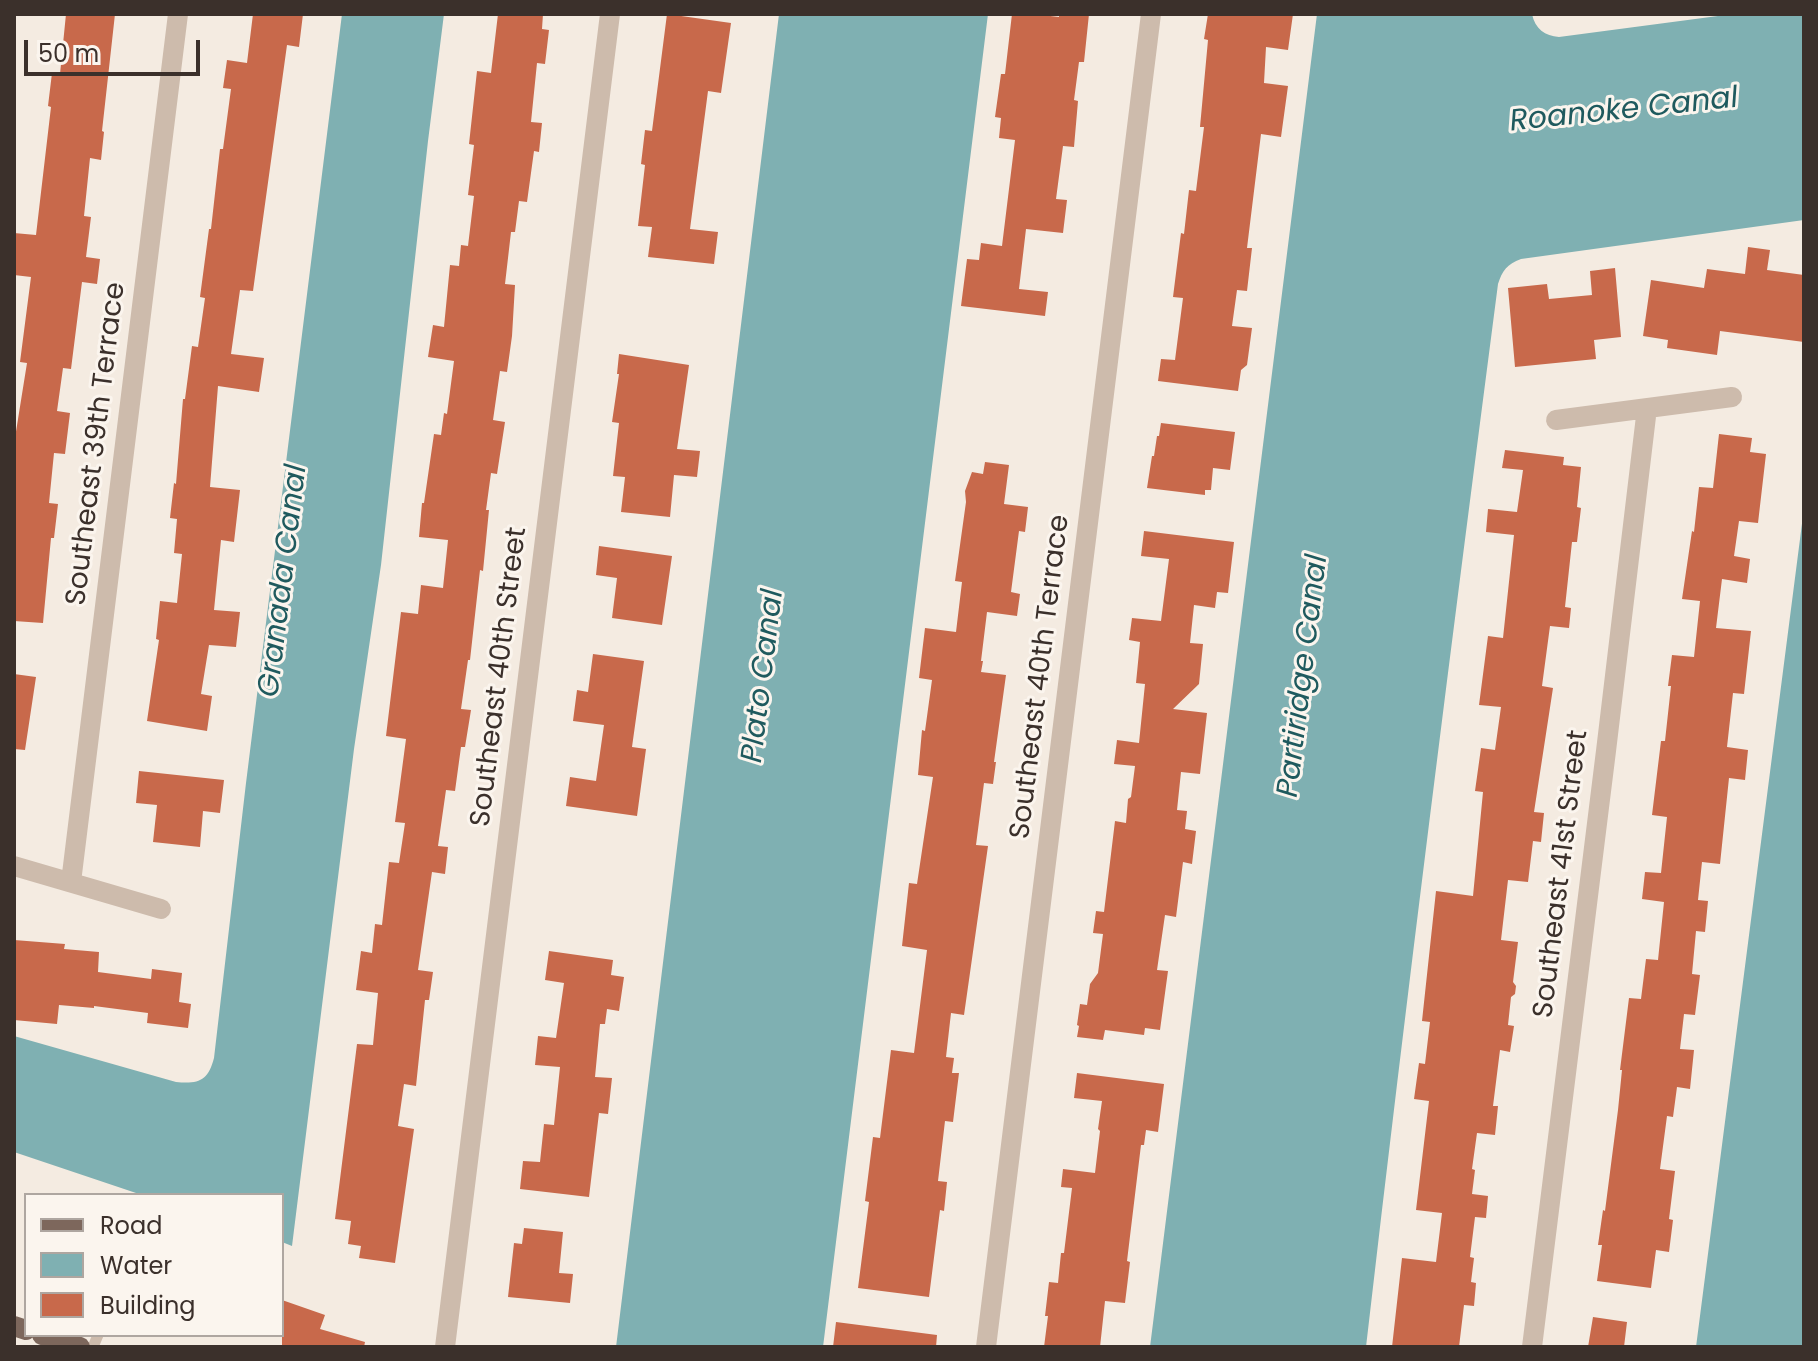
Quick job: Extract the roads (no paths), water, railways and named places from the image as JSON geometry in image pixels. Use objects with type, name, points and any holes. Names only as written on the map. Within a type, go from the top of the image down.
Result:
[{"type":"main road","points":[[48,1337],[80,1347]]},
{"type":"street","name":"Southeast 39th Terrace","points":[[71,882],[178,14]]},
{"type":"street","name":"Southeast 40th Street","points":[[445,1347],[610,14]]},
{"type":"street","name":"Southeast 40th Terrace","points":[[986,1347],[1151,14]]},
{"type":"street","points":[[1556,420],[1732,397]]},
{"type":"street","name":"Southeast 41st Street","points":[[1532,1347],[1647,408]]},
{"type":"street","points":[[14,866],[161,909]]},
{"type":"water","name":"Granada Canal","points":[[342,14],[444,14],[381,565],[354,749],[292,1246],[284,1243],[284,1193],[136,1193],[14,1152],[14,1036],[176,1082],[197,1081],[209,1072],[214,1058]]},
{"type":"water","name":"Plato Canal","points":[[779,14],[988,14],[823,1347],[616,1347]]},
{"type":"water","points":[[1317,14],[1532,14],[1541,31],[1559,37],[1733,14],[1804,14],[1804,220],[1521,259],[1503,272],[1498,284],[1464,550],[1366,1347],[1150,1347]]},
{"type":"water","points":[[1804,508],[1804,1347],[1696,1347]]},
{"type":"water label","name":"Roanoke Canal","points":[[1624,111]]},
{"type":"water label","name":"Partiridge Canal","points":[[1304,676]]}]
